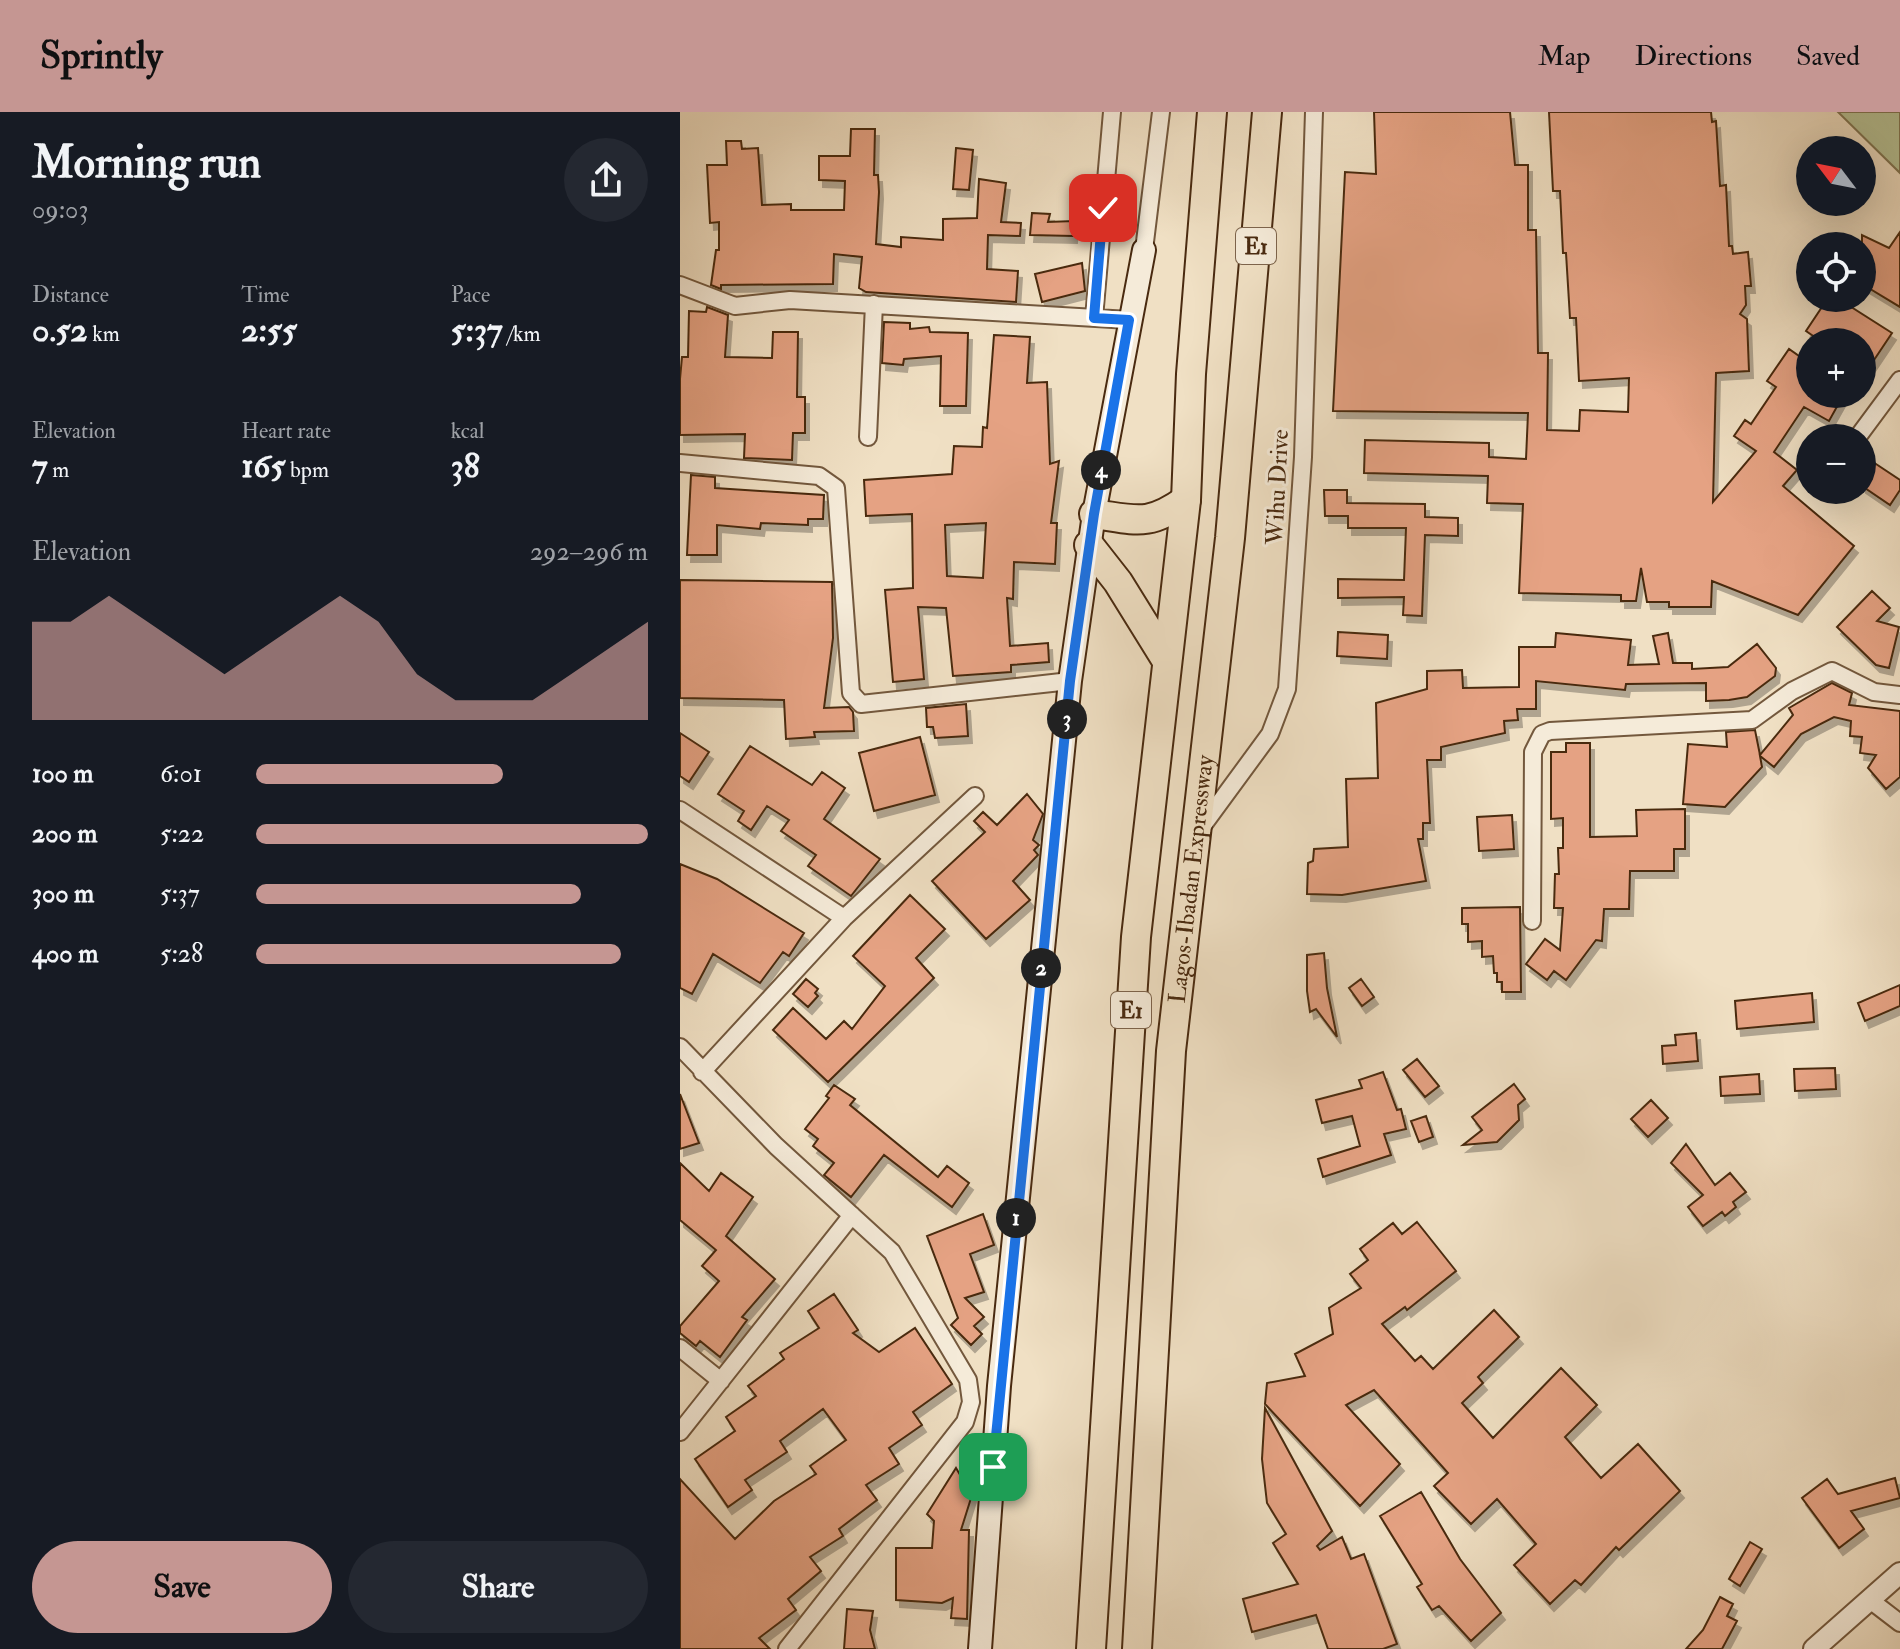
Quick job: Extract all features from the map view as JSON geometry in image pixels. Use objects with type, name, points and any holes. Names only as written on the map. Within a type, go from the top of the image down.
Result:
[{"type":"highway","name":"Lagos-Ibadan Expressway","points":[[1091,1649],[1136,937],[1186,500],[1191,374],[1212,112]]},
{"type":"highway","name":"Lagos-Ibadan Expressway","points":[[1137,1649],[1171,1051],[1245,379],[1267,112]]},
{"type":"highway","points":[[1094,514],[1136,523],[1152,521],[1186,500]]},
{"type":"highway","points":[[1089,545],[1118,582],[1167,661]]},
{"type":"main road","points":[[980,1649],[999,1386],[1070,681],[1094,514],[1144,250]]},
{"type":"street","points":[[1094,318],[1112,112]]},
{"type":"street","points":[[1144,250],[1161,112]]},
{"type":"street","name":"Wihu Drive","points":[[1195,835],[1270,734],[1287,689],[1303,473],[1314,112]]},
{"type":"street","points":[[680,285],[735,306],[790,300],[1129,320]]},
{"type":"street","points":[[868,437],[874,304]]},
{"type":"street","points":[[1867,424],[1900,380]]},
{"type":"street","points":[[680,463],[819,476],[836,488],[851,693],[861,704],[1070,681]]},
{"type":"street","points":[[1532,921],[1533,752],[1542,734],[1550,731],[1752,720],[1792,691],[1832,671],[1874,692],[1900,695]]},
{"type":"street","points":[[702,1072],[844,918],[975,796]]},
{"type":"street","points":[[680,810],[844,918]]},
{"type":"street","points":[[680,1047],[776,1146],[892,1252],[968,1380],[971,1402],[965,1422],[787,1649]]},
{"type":"street","points":[[680,1432],[852,1215]]},
{"type":"street","points":[[680,1348],[721,1381]]},
{"type":"street","points":[[1814,1649],[1900,1573]]},
{"type":"street","points":[[1870,1600],[1900,1623]]},
{"type":"green space","points":[[1838,112],[1900,112],[1900,173],[1876,149],[1876,136],[1862,136]]},
{"type":"building","points":[[1374,112],[1510,112],[1515,165],[1528,165],[1528,230],[1536,230],[1538,353],[1548,353],[1547,430],[1579,431],[1580,410],[1628,412],[1629,378],[1579,381],[1576,318],[1570,318],[1560,191],[1553,191],[1549,112],[1711,112],[1712,122],[1716,121],[1720,186],[1726,185],[1729,246],[1732,246],[1733,254],[1748,252],[1751,286],[1745,286],[1746,305],[1740,314],[1747,319],[1749,371],[1716,373],[1713,502],[1756,451],[1734,436],[1745,420],[1751,424],[1776,387],[1767,381],[1789,349],[1796,354],[1796,408],[1803,408],[1774,452],[1796,469],[1783,486],[1796,497],[1796,504],[1804,504],[1854,546],[1798,615],[1712,581],[1711,607],[1669,607],[1669,602],[1647,602],[1641,568],[1636,601],[1621,601],[1621,595],[1519,593],[1523,504],[1487,503],[1488,476],[1364,473],[1365,440],[1489,443],[1489,457],[1526,459],[1528,413],[1333,411],[1345,172],[1376,174]]},
{"type":"building","points":[[851,129],[875,129],[874,175],[878,175],[879,192],[876,244],[901,247],[901,237],[943,240],[943,219],[977,218],[979,179],[1006,183],[1001,222],[1021,223],[1020,236],[988,235],[987,269],[1018,271],[1016,302],[866,292],[859,288],[862,257],[834,254],[833,284],[721,285],[721,289],[711,285],[716,250],[719,250],[719,222],[710,223],[707,165],[727,165],[726,141],[741,141],[742,149],[758,148],[762,205],[791,204],[791,210],[844,210],[845,181],[819,180],[819,156],[850,156]]},
{"type":"building","points":[[956,148],[973,150],[969,190],[953,189]]},
{"type":"building","points":[[1032,213],[1050,214],[1048,222],[1074,221],[1073,236],[1030,235]]},
{"type":"building","points":[[1900,232],[1900,307],[1876,292],[1876,242],[1889,248]]},
{"type":"building","points":[[1082,263],[1085,291],[1042,302],[1035,274]]},
{"type":"building","points":[[707,307],[728,315],[725,357],[772,358],[773,332],[798,332],[797,397],[805,397],[805,433],[793,433],[792,460],[744,458],[745,434],[680,435],[680,379],[682,357],[688,357],[689,311],[706,312]]},
{"type":"building","points":[[1819,312],[1859,312],[1892,333],[1876,357],[1876,328],[1808,328]]},
{"type":"building","points":[[884,322],[910,323],[910,329],[929,327],[930,332],[968,333],[966,406],[940,406],[941,356],[904,359],[903,365],[882,363]]},
{"type":"building","points":[[994,335],[1030,337],[1027,383],[1047,382],[1050,464],[1059,461],[1051,523],[1057,523],[1055,564],[1014,562],[1013,599],[1007,598],[1010,646],[1048,643],[1049,662],[1011,665],[1011,672],[953,676],[946,608],[918,607],[924,679],[893,682],[885,590],[913,588],[912,514],[866,516],[864,480],[952,474],[954,446],[982,447],[983,427],[987,428]],"holes":[[[986,523],[983,578],[947,576],[945,525]]]},
{"type":"building","points":[[1806,408],[1836,408],[1829,421]]},
{"type":"building","points":[[1876,464],[1900,480],[1900,490],[1890,505],[1876,496]]},
{"type":"building","points":[[691,475],[715,477],[715,488],[824,495],[823,519],[808,519],[808,525],[761,523],[760,529],[717,525],[717,555],[687,555]]},
{"type":"building","points":[[1324,490],[1347,490],[1347,503],[1425,504],[1425,517],[1458,518],[1458,536],[1425,535],[1422,616],[1403,615],[1404,597],[1338,598],[1338,579],[1404,580],[1406,528],[1348,528],[1348,516],[1325,516]]},
{"type":"building","points":[[680,580],[832,582],[833,638],[824,708],[849,707],[853,712],[854,731],[814,732],[815,737],[786,739],[784,700],[680,698]]},
{"type":"building","points":[[1872,591],[1890,608],[1877,621],[1899,627],[1889,668],[1876,665],[1837,627]]},
{"type":"building","points":[[1338,632],[1388,635],[1387,659],[1337,656]]},
{"type":"building","points":[[1556,633],[1631,640],[1628,665],[1659,664],[1653,636],[1668,633],[1673,663],[1692,663],[1692,669],[1728,667],[1757,644],[1776,668],[1775,676],[1747,697],[1706,701],[1706,683],[1626,684],[1625,690],[1536,681],[1536,709],[1517,709],[1518,720],[1504,721],[1505,733],[1441,747],[1441,760],[1427,760],[1430,823],[1423,823],[1423,839],[1418,839],[1426,881],[1342,895],[1307,894],[1308,863],[1313,861],[1314,849],[1348,847],[1346,779],[1378,778],[1376,703],[1427,689],[1427,671],[1462,670],[1463,688],[1519,687],[1519,647],[1555,647]]},
{"type":"building","points":[[1832,683],[1852,693],[1849,705],[1900,711],[1900,777],[1886,789],[1868,768],[1876,755],[1860,753],[1862,737],[1850,736],[1851,721],[1834,717],[1801,734],[1774,767],[1760,756],[1762,767],[1725,807],[1683,804],[1688,744],[1727,747],[1726,732],[1755,730],[1760,755],[1793,715],[1789,708]]},
{"type":"building","points":[[966,704],[968,736],[935,738],[933,727],[927,727],[926,708]]},
{"type":"building","points":[[680,733],[709,752],[689,782],[680,776]]},
{"type":"building","points":[[920,737],[935,795],[874,811],[859,753]]},
{"type":"building","points":[[1566,743],[1590,743],[1590,837],[1637,836],[1636,810],[1685,809],[1685,849],[1674,849],[1674,871],[1630,871],[1629,909],[1604,909],[1602,941],[1596,940],[1566,980],[1554,971],[1547,980],[1526,964],[1545,939],[1560,950],[1563,908],[1554,908],[1555,874],[1559,874],[1558,848],[1563,848],[1563,818],[1551,819],[1551,752],[1566,752]]},
{"type":"building","points":[[750,746],[812,785],[822,772],[845,788],[824,819],[880,859],[851,896],[808,866],[816,855],[781,831],[789,820],[767,806],[751,830],[738,821],[744,811],[718,794]]},
{"type":"building","points":[[1027,794],[1043,814],[1033,840],[1039,845],[1034,850],[1038,855],[1013,881],[1030,900],[986,939],[932,881],[985,832],[974,821],[983,812],[997,825]]},
{"type":"building","points":[[1512,815],[1514,849],[1479,851],[1477,817]]},
{"type":"building","points":[[680,864],[717,879],[804,933],[789,956],[783,952],[760,983],[713,954],[692,994],[680,988]]},
{"type":"building","points":[[910,895],[945,929],[916,958],[934,978],[828,1082],[773,1030],[793,1008],[826,1039],[844,1021],[852,1029],[885,986],[853,956]]},
{"type":"building","points":[[1520,907],[1521,992],[1502,992],[1502,982],[1497,982],[1497,973],[1494,973],[1493,956],[1482,957],[1482,941],[1468,942],[1468,924],[1462,924],[1462,908]]},
{"type":"building","points":[[1324,953],[1337,1037],[1316,1009],[1310,1012],[1307,955]]},
{"type":"building","points":[[806,979],[818,989],[815,993],[818,996],[808,1007],[793,994]]},
{"type":"building","points":[[1361,979],[1374,997],[1362,1006],[1349,988]]},
{"type":"building","points":[[1900,985],[1900,1006],[1865,1021],[1858,1003]]},
{"type":"building","points":[[1812,993],[1814,1022],[1737,1029],[1735,1001]]},
{"type":"building","points":[[1696,1033],[1698,1061],[1663,1064],[1662,1046],[1676,1045],[1675,1035]]},
{"type":"building","points":[[1417,1059],[1439,1086],[1425,1097],[1403,1070]]},
{"type":"building","points":[[1835,1068],[1836,1089],[1795,1091],[1794,1069]]},
{"type":"building","points":[[1383,1072],[1397,1110],[1401,1109],[1406,1129],[1384,1134],[1391,1155],[1323,1177],[1318,1159],[1360,1146],[1352,1116],[1322,1123],[1316,1100],[1362,1088],[1359,1080]]},
{"type":"building","points":[[1759,1074],[1760,1094],[1721,1096],[1720,1077]]},
{"type":"building","points":[[1514,1084],[1525,1099],[1518,1105],[1519,1120],[1497,1142],[1463,1145],[1482,1130],[1472,1117]]},
{"type":"building","points":[[834,1085],[855,1099],[850,1105],[938,1177],[947,1166],[969,1183],[952,1207],[884,1155],[851,1197],[824,1175],[834,1163],[813,1146],[818,1139],[805,1129],[829,1098],[826,1096]]},
{"type":"building","points":[[680,1094],[699,1143],[680,1149]]},
{"type":"building","points":[[1651,1100],[1668,1118],[1648,1137],[1631,1119]]},
{"type":"building","points":[[1426,1116],[1433,1137],[1419,1142],[1411,1121]]},
{"type":"building","points":[[1686,1144],[1715,1185],[1730,1173],[1746,1192],[1733,1202],[1736,1207],[1725,1216],[1722,1212],[1703,1226],[1688,1207],[1703,1195],[1671,1163]]},
{"type":"building","points":[[680,1163],[709,1191],[721,1173],[753,1197],[726,1236],[775,1279],[742,1317],[747,1320],[720,1357],[700,1341],[696,1346],[680,1333],[680,1326],[719,1281],[702,1266],[716,1250],[680,1220]]},
{"type":"building","points":[[983,1214],[994,1245],[970,1254],[984,1292],[965,1298],[984,1317],[974,1326],[982,1334],[971,1345],[951,1325],[958,1318],[927,1236]]},
{"type":"building","points":[[1417,1222],[1456,1271],[1407,1310],[1405,1307],[1382,1324],[1415,1361],[1421,1356],[1433,1369],[1494,1310],[1519,1337],[1478,1377],[1483,1383],[1462,1403],[1493,1438],[1561,1368],[1597,1405],[1565,1437],[1601,1478],[1638,1444],[1680,1491],[1619,1550],[1616,1547],[1581,1585],[1575,1580],[1550,1604],[1514,1565],[1536,1544],[1497,1499],[1471,1524],[1434,1486],[1448,1473],[1374,1390],[1346,1405],[1400,1464],[1360,1506],[1265,1404],[1267,1383],[1305,1376],[1295,1354],[1333,1334],[1329,1308],[1361,1288],[1350,1274],[1368,1260],[1360,1249],[1393,1223],[1402,1234]]},
{"type":"building","points":[[834,1294],[858,1330],[853,1333],[879,1352],[915,1328],[952,1384],[913,1412],[922,1425],[889,1448],[899,1464],[866,1485],[877,1500],[839,1529],[843,1536],[810,1557],[821,1571],[788,1599],[796,1610],[759,1638],[770,1649],[680,1649],[680,1479],[735,1539],[774,1501],[816,1474],[810,1466],[846,1440],[823,1409],[780,1441],[787,1452],[745,1480],[752,1490],[728,1507],[695,1459],[735,1431],[726,1417],[756,1396],[748,1386],[784,1359],[780,1353],[819,1328],[808,1311]]},
{"type":"building","points":[[1265,1408],[1332,1531],[1317,1546],[1320,1550],[1342,1537],[1351,1559],[1364,1554],[1397,1644],[1383,1649],[1328,1649],[1316,1615],[1252,1632],[1243,1599],[1298,1584],[1273,1543],[1286,1534],[1267,1503],[1262,1459]]},
{"type":"building","points":[[956,1468],[972,1495],[961,1530],[969,1530],[967,1619],[951,1618],[953,1598],[942,1603],[896,1600],[896,1548],[932,1548],[934,1521],[927,1514]]},
{"type":"building","points":[[1895,1478],[1900,1498],[1851,1511],[1864,1529],[1839,1548],[1802,1498],[1827,1479],[1838,1494]]},
{"type":"building","points":[[1421,1492],[1460,1559],[1501,1613],[1471,1641],[1439,1606],[1432,1610],[1417,1587],[1422,1584],[1380,1516]]},
{"type":"building","points":[[1750,1542],[1762,1549],[1740,1586],[1729,1579]]},
{"type":"building","points":[[1720,1597],[1733,1604],[1727,1616],[1737,1621],[1722,1649],[1686,1649],[1703,1630]]},
{"type":"building","points":[[847,1609],[873,1611],[870,1630],[875,1649],[844,1649]]},
{"type":"route","points":[[993,1467],[1070,681],[1094,514],[1129,320],[1094,318],[1103,208]]}]
